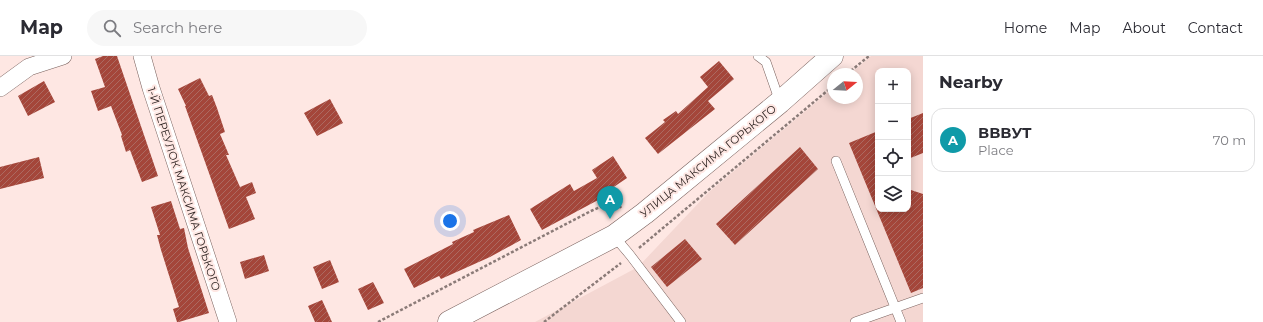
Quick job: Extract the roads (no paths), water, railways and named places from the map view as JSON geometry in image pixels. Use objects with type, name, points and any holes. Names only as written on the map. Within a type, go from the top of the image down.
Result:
[{"type":"main road","name":"УЛИЦА МАКСИМА ГОРЬКОГО","points":[[449,322],[614,236],[645,213],[780,102],[832,56]]},
{"type":"street","points":[[0,88],[29,67],[62,56]]},
{"type":"street","name":"1-Й ПЕРЕУЛОК МАКСИМА ГОРЬКОГО","points":[[142,56],[151,88],[228,322]]},
{"type":"lane","points":[[758,56],[766,62],[780,102]]},
{"type":"lane","points":[[836,161],[901,322]]},
{"type":"lane","points":[[614,236],[681,322]]},
{"type":"lane","points":[[855,322],[923,298]]},
{"type":"place","name":"ВВВУТ","points":[[610,219]]}]
